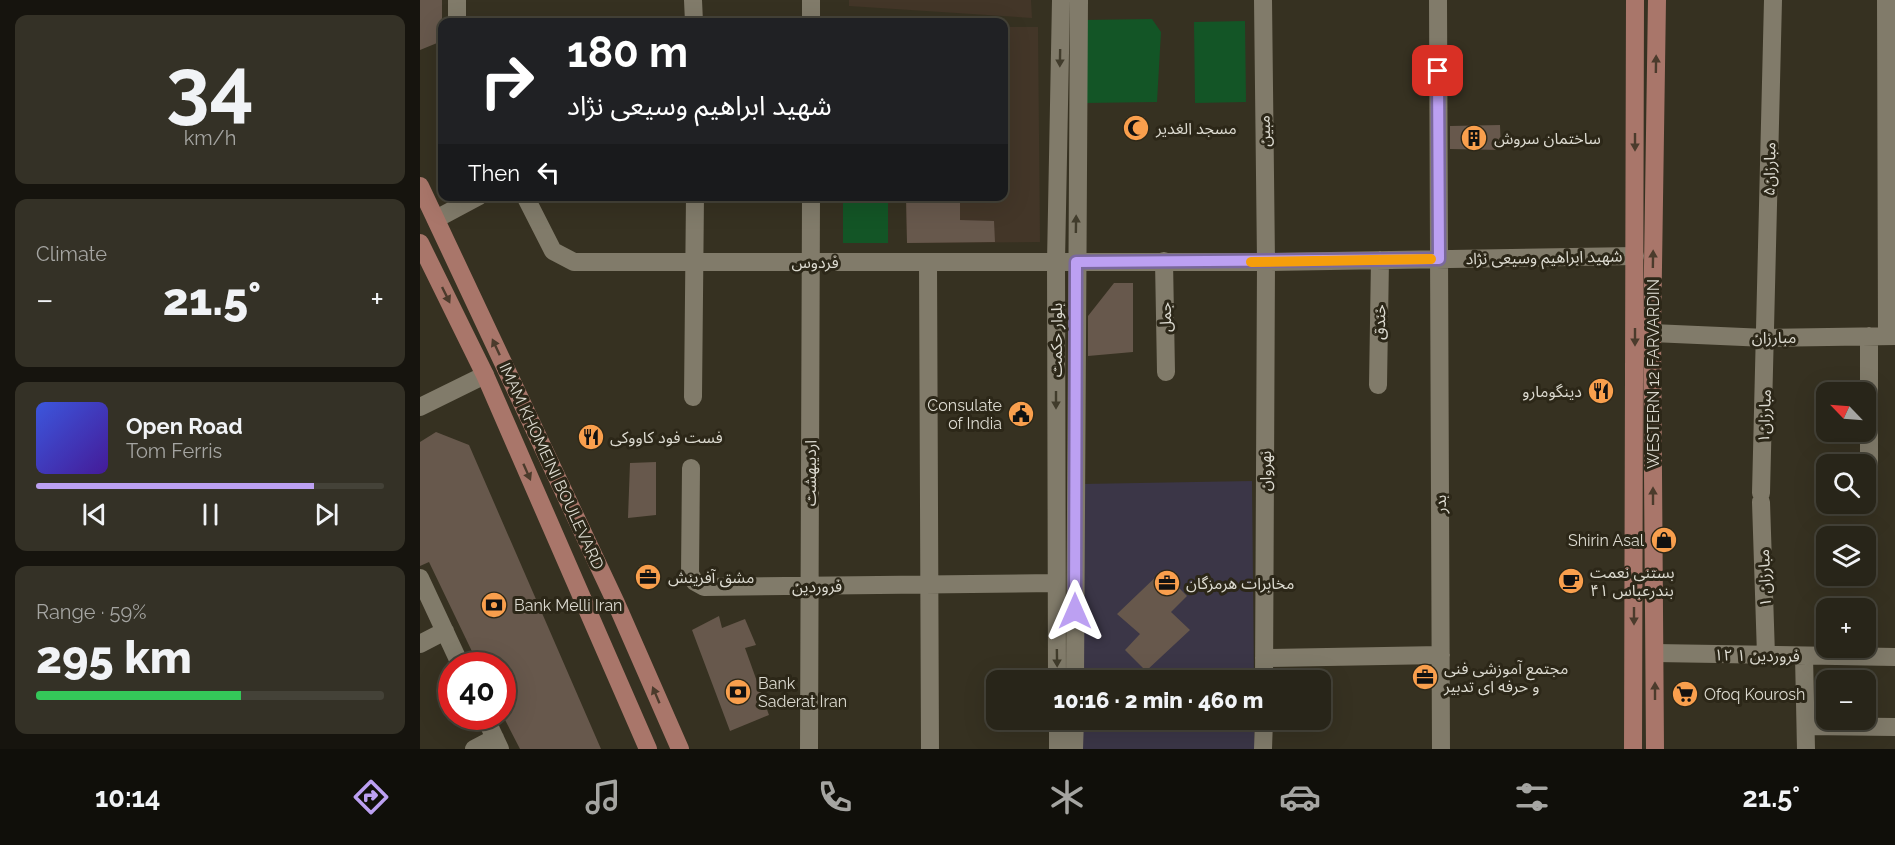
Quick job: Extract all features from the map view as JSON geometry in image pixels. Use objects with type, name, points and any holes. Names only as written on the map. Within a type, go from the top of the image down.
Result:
[{"type":"main road","name":"WESTERN 12 FARVARDIN","points":[[1633,749],[1635,0]]},
{"type":"main road","name":"WESTERN 12 FARVARDIN","points":[[1655,749],[1652,333],[1657,0]]},
{"type":"main road","name":"IMAM KHOMEINI BOULEVARD","points":[[420,186],[616,603],[680,749]]},
{"type":"main road","name":"IMAM KHOMEINI BOULEVARD","points":[[420,243],[485,375],[648,749]]},
{"type":"street","points":[[457,0],[457,18]]},
{"type":"street","points":[[693,0],[694,18]]},
{"type":"street","points":[[811,18],[812,0]]},
{"type":"street","name":"بلوار حکمت","points":[[1057,670],[1056,262],[1061,0]]},
{"type":"street","name":"بلوار حکمت","points":[[1075,670],[1079,0]]},
{"type":"street","name":"مبین","points":[[1263,0],[1266,262]]},
{"type":"street","name":"بدر","points":[[1438,0],[1441,749]]},
{"type":"street","name":"مبارزان۵","points":[[1766,338],[1773,0]]},
{"type":"street","points":[[1872,454],[1891,251],[1886,0]]},
{"type":"street","points":[[436,219],[470,201]]},
{"type":"street","name":"فردوس","points":[[528,201],[553,251],[574,262],[1056,262]]},
{"type":"street","points":[[693,397],[695,201]]},
{"type":"street","name":"اردیبهشت","points":[[809,749],[811,201]]},
{"type":"street","name":"شهید ابراهیم وسیعی نژاد","points":[[1056,262],[1266,262],[1635,256]]},
{"type":"street","name":"خندق","points":[[1378,385],[1380,260]]},
{"type":"street","name":"جمل","points":[[1164,261],[1166,372]]},
{"type":"street","points":[[928,262],[930,749]]},
{"type":"street","name":"نهروان","points":[[1264,670],[1266,262]]},
{"type":"street","name":"مبارزان","points":[[1652,333],[1766,338],[1884,336]]},
{"type":"street","name":"مبارزان۱","points":[[1761,497],[1766,338]]},
{"type":"street","points":[[420,407],[485,375]]},
{"type":"street","name":"فروردین","points":[[691,468],[690,574],[695,582],[704,587],[1056,583]]},
{"type":"street","name":"مبارزان ۱","points":[[1761,497],[1766,655]]},
{"type":"street","points":[[420,578],[455,652]]},
{"type":"street","points":[[420,644],[445,631]]},
{"type":"street","name":"۱۲ فروردین ۱","points":[[1655,653],[1895,657]]},
{"type":"street","points":[[1264,658],[1441,655]]},
{"type":"street","points":[[1804,656],[1806,749]]},
{"type":"street","points":[[1806,726],[1895,727]]},
{"type":"street","points":[[474,749],[497,744],[491,730]]},
{"type":"street","points":[[1058,730],[1058,749]]},
{"type":"street","points":[[1074,749],[1075,730]]},
{"type":"street","points":[[1263,749],[1264,730]]},
{"type":"shaded area","points":[[849,0],[1031,0],[1032,18],[849,6]]},
{"type":"shaded area","points":[[1008,27],[1038,27],[1040,242],[907,243],[906,201],[1008,201]]},
{"type":"shaded area","name":"مخابرات هرمزگان","points":[[1252,481],[1254,670],[1082,670],[1082,484]]},
{"type":"shaded area","points":[[1082,730],[1254,730],[1255,749],[1082,749]]},
{"type":"green space","points":[[1152,19],[1161,32],[1157,102],[1084,103],[1083,20]]},
{"type":"green space","points":[[1245,21],[1246,102],[1195,103],[1194,22]]},
{"type":"green space","points":[[843,201],[888,201],[888,243],[843,243]]},
{"type":"building","points":[[420,0],[442,0],[442,18],[438,18],[438,43],[420,50]]},
{"type":"building","name":"ساختمان سروش","points":[[1500,125],[1501,150],[1450,149],[1450,126]]},
{"type":"building","points":[[906,201],[960,201],[960,220],[994,221],[995,242],[907,243]]},
{"type":"building","points":[[1114,283],[1133,283],[1133,352],[1088,356],[1088,316]]},
{"type":"building","name":"Bank Melli Iran","points":[[436,432],[469,445],[601,749],[520,749],[510,730],[516,730],[516,652],[472,652],[429,562],[420,566],[420,442]]},
{"type":"building","points":[[656,462],[656,515],[628,518],[630,463]]},
{"type":"building","points":[[1162,571],[1187,596],[1171,612],[1190,630],[1145,670],[1125,650],[1140,634],[1117,614]]},
{"type":"building","name":"Bank Saderat Iran","points":[[719,616],[722,628],[745,619],[756,645],[745,648],[769,715],[730,731],[692,630]]},
{"type":"slow traffic","points":[[1251,262],[1431,259]]},
{"type":"place","name":"مسجد الغدیر","points":[[1136,128]]},
{"type":"place","name":"ساختمان سروش","points":[[1474,138]]},
{"type":"place","name":"دینگومارو","points":[[1601,391]]},
{"type":"place","name":"Consulate of India","points":[[1021,414]]},
{"type":"place","name":"فست فود کاووکی","points":[[591,437]]},
{"type":"place","name":"Shirin Asal","points":[[1664,540]]},
{"type":"place","name":"مشق آفرینش","points":[[648,577]]},
{"type":"place","name":"بستنی نعمت بندرعباس ۴۱","points":[[1571,581]]},
{"type":"place","name":"مخابرات هرمزگان","points":[[1167,583]]},
{"type":"place","name":"Bank Melli Iran","points":[[494,605]]},
{"type":"place","name":"مجتمع آموزشی فنی و حرفه ای تدبیر","points":[[1425,677]]},
{"type":"place","name":"Bank Saderat Iran","points":[[738,692]]},
{"type":"place","name":"Ofoq Kourosh","points":[[1685,694]]},
{"type":"route","points":[[1075,611],[1076,262],[1439,259],[1438,71]]}]
